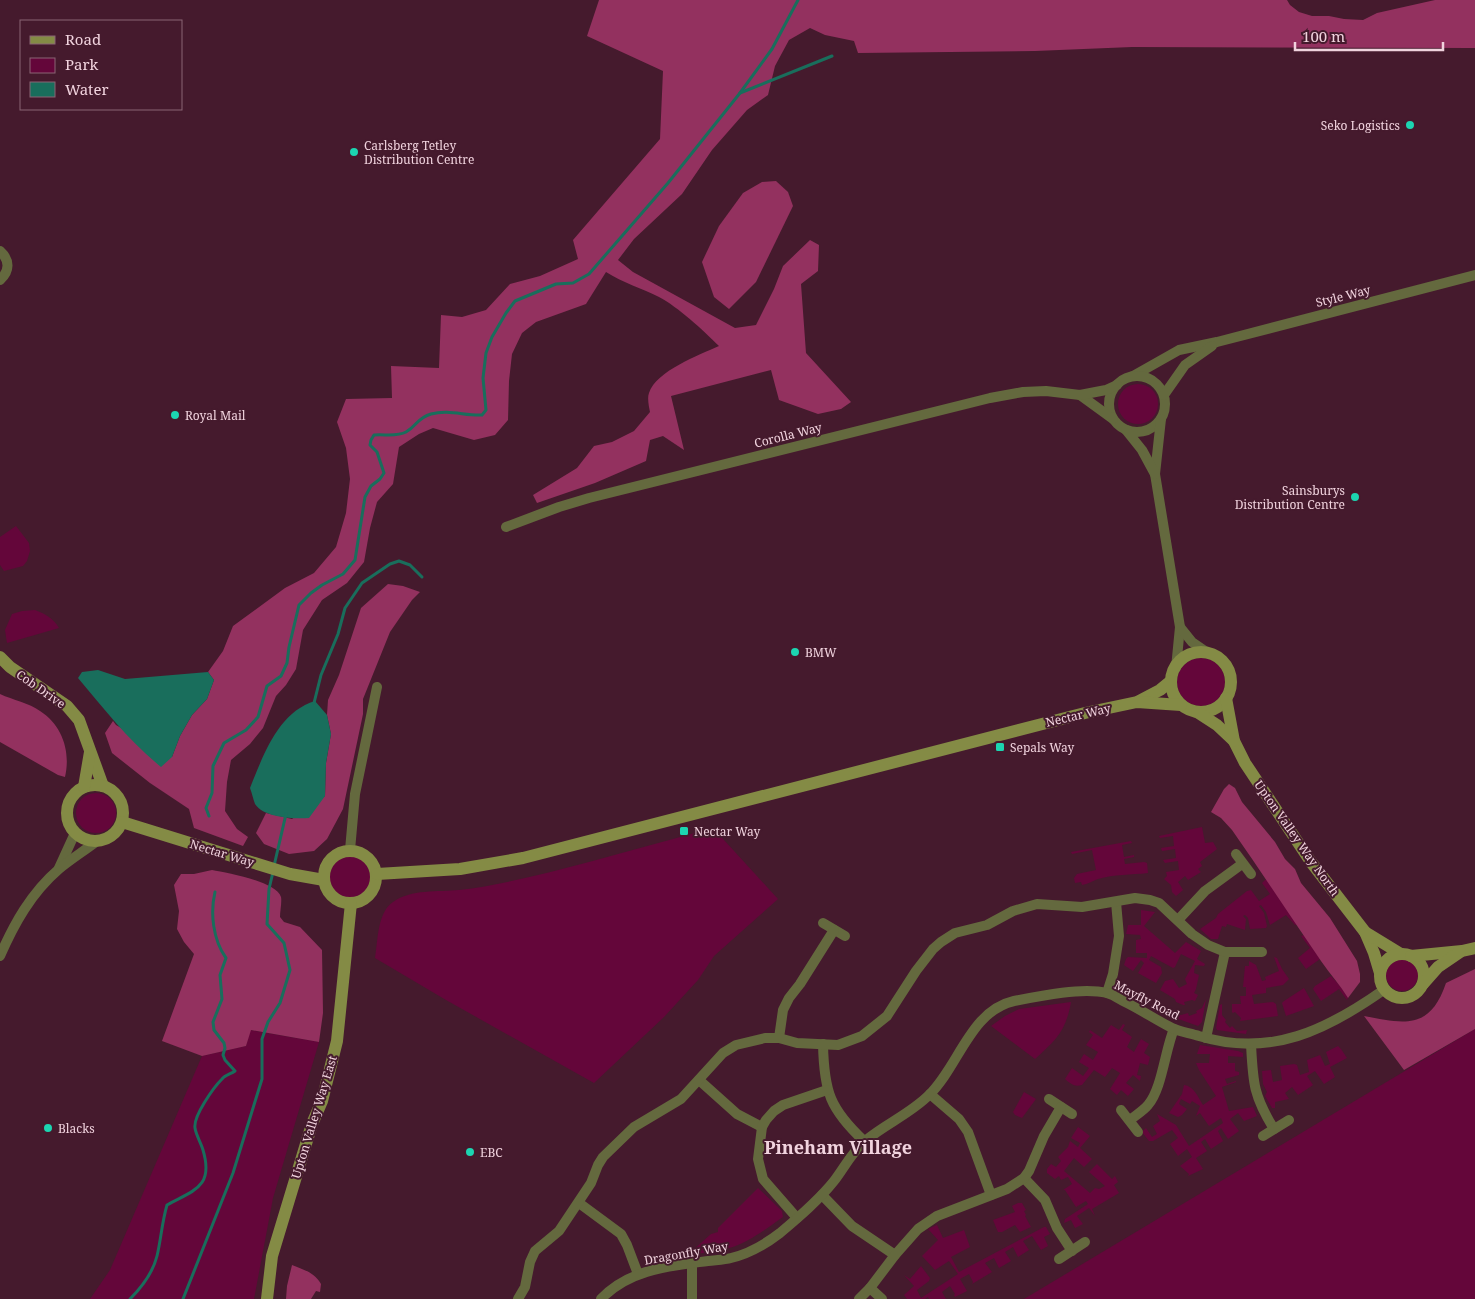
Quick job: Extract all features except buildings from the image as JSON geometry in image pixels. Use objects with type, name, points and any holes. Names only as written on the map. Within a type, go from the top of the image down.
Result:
[{"type":"street","points":[[0,251],[8,265],[7,271],[0,280]]},
{"type":"street","name":"Style Way","points":[[1133,376],[1179,350],[1217,342],[1475,275]]},
{"type":"street","name":"Style Way","points":[[1164,395],[1185,365],[1217,342]]},
{"type":"street","points":[[1155,474],[1142,450],[1126,430],[1113,419],[1109,403],[1117,385],[1124,379],[1133,376],[1152,380],[1159,386],[1164,395],[1165,403],[1161,418],[1155,474],[1180,627],[1176,668],[1171,681],[1176,698],[1181,705],[1188,710],[1207,712],[1216,708],[1226,698],[1231,687],[1230,676],[1223,662],[1192,642],[1180,627]]},
{"type":"street","name":"Corolla Way","points":[[506,526],[589,498],[990,398],[1024,392],[1046,391],[1080,395],[1106,390],[1117,385]]},
{"type":"street","name":"Corolla Way","points":[[1080,395],[1113,419]]},
{"type":"street","points":[[1126,430],[1142,432],[1150,429],[1161,418]]},
{"type":"street","points":[[1176,668],[1184,658],[1192,654],[1208,653]]},
{"type":"street","name":"Cob Drive","points":[[0,657],[10,667],[67,706],[80,720],[103,786]]},
{"type":"street","name":"Nectar Way","points":[[376,874],[460,869],[524,858],[1049,722],[1137,702],[1160,690],[1171,681]]},
{"type":"street","points":[[350,850],[355,794],[377,687]]},
{"type":"street","name":"Upton Valley Way North","points":[[1226,698],[1234,741]]},
{"type":"street","name":"Nectar Way","points":[[1137,702],[1181,705]]},
{"type":"street","name":"Upton Valley Way North","points":[[1197,712],[1217,725],[1234,741],[1266,796],[1311,862],[1365,932],[1380,973]]},
{"type":"street","name":"Cob Drive","points":[[84,787],[90,750]]},
{"type":"street","points":[[93,785],[103,786],[118,796],[122,804],[124,813],[122,822],[118,829],[105,840],[97,841],[82,838],[70,825],[67,816],[68,806],[71,798],[84,787],[93,785]]},
{"type":"street","name":"Nectar Way","points":[[122,822],[290,874],[324,880]]},
{"type":"street","points":[[59,869],[76,833]]},
{"type":"street","points":[[0,956],[20,915],[42,886],[59,869],[97,841]]},
{"type":"street","points":[[350,850],[358,851],[371,860],[376,874],[374,889],[369,895],[363,900],[351,903],[338,901],[331,896],[324,880],[324,871],[327,863],[333,856],[350,850]]},
{"type":"street","points":[[1236,854],[1251,874]]},
{"type":"street","points":[[1178,920],[1205,891],[1242,864]]},
{"type":"street","points":[[518,1299],[525,1287],[530,1262],[535,1251],[559,1231],[579,1204],[603,1157],[634,1127],[676,1103],[723,1053],[736,1045],[765,1038],[779,1038],[797,1043],[838,1045],[862,1036],[886,1016],[933,949],[955,933],[987,925],[1013,911],[1037,904],[1082,907],[1135,898],[1150,900],[1159,904],[1192,934],[1208,945],[1225,952],[1262,952]]},
{"type":"street","points":[[1107,993],[1113,974],[1119,936],[1116,902]]},
{"type":"street","name":"Upton Valley Way East","points":[[266,1299],[272,1256],[312,1124],[322,1101],[337,1041],[351,903]]},
{"type":"street","points":[[823,923],[845,936]]},
{"type":"street","points":[[779,1038],[783,1010],[789,998],[834,930]]},
{"type":"street","name":"Upton Valley Way North","points":[[1365,932],[1406,955]]},
{"type":"street","points":[[1462,951],[1438,967],[1419,990],[1407,998],[1393,996],[1384,989],[1380,980],[1382,967],[1389,958],[1475,948]]},
{"type":"street","points":[[1206,1038],[1225,952]]},
{"type":"street","points":[[1406,955],[1420,962],[1423,969],[1423,984]]},
{"type":"street","name":"Mayfly Road","points":[[930,1094],[942,1080],[978,1024],[994,1010],[1010,1002],[1042,995],[1079,992],[1107,993],[1174,1029],[1206,1038],[1252,1044],[1288,1038],[1322,1028],[1384,989]]},
{"type":"street","points":[[1130,1120],[1149,1104],[1157,1088],[1167,1046],[1174,1029]]},
{"type":"street","points":[[823,1044],[823,1066],[827,1090],[842,1119],[864,1141]]},
{"type":"street","points":[[1252,1044],[1252,1079],[1257,1097],[1274,1129]]},
{"type":"street","points":[[699,1080],[736,1114],[762,1127]]},
{"type":"street","points":[[797,1218],[763,1179],[758,1160],[762,1127],[774,1111],[783,1105],[827,1090]]},
{"type":"street","points":[[930,1094],[960,1119],[968,1132],[991,1195]]},
{"type":"street","name":"Dragonfly Way","points":[[601,1299],[628,1278],[638,1274],[649,1270],[731,1258],[750,1251],[778,1234],[822,1195],[864,1141],[912,1111],[930,1094]]},
{"type":"street","points":[[1050,1100],[1072,1114]]},
{"type":"street","points":[[859,1299],[918,1229],[937,1216],[1007,1189],[1024,1178],[1044,1136],[1061,1107]]},
{"type":"street","points":[[1121,1110],[1138,1132]]},
{"type":"street","points":[[1263,1136],[1288,1120]]},
{"type":"street","points":[[1024,1178],[1044,1200],[1057,1228],[1072,1251]]},
{"type":"street","points":[[822,1195],[852,1226],[895,1255]]},
{"type":"street","points":[[579,1204],[621,1234],[627,1244],[638,1274]]},
{"type":"street","points":[[1059,1259],[1085,1242]]},
{"type":"street","points":[[692,1263],[692,1299]]},
{"type":"street","points":[[870,1288],[882,1299]]},
{"type":"green space","points":[[1142,384],[1149,387],[1155,393],[1158,404],[1157,412],[1149,421],[1142,424],[1134,424],[1127,421],[1119,412],[1118,400],[1121,393],[1130,385]]},
{"type":"green space","points":[[16,526],[29,543],[30,551],[27,561],[23,566],[4,571],[0,565],[0,537]]},
{"type":"green space","points":[[35,610],[48,617],[59,628],[7,643],[5,630],[12,614]]},
{"type":"green space","points":[[1196,658],[1206,658],[1218,665],[1225,677],[1225,687],[1218,699],[1206,706],[1196,706],[1188,702],[1181,695],[1177,687],[1177,677],[1181,669],[1188,662]]},
{"type":"green space","points":[[96,793],[110,799],[116,813],[110,827],[96,833],[82,827],[76,813],[82,799]]},
{"type":"green space","points":[[1202,827],[1205,843],[1213,842],[1217,849],[1200,862],[1202,866],[1198,869],[1201,872],[1188,880],[1185,876],[1178,882],[1183,890],[1176,896],[1172,892],[1171,885],[1164,879],[1167,876],[1166,872],[1179,870],[1178,861],[1165,863],[1163,860],[1176,858],[1175,849],[1162,851],[1161,848],[1174,846],[1173,836],[1160,838],[1159,836]]},
{"type":"green space","points":[[713,828],[778,899],[714,956],[698,980],[664,1017],[594,1083],[375,958],[381,920],[388,907],[400,898],[416,893],[475,888],[524,878]]},
{"type":"green space","points":[[1131,841],[1132,843],[1122,845],[1124,857],[1134,855],[1134,857],[1124,859],[1125,864],[1147,863],[1148,873],[1110,876],[1082,885],[1081,882],[1075,883],[1074,878],[1077,874],[1096,870],[1092,850],[1072,854],[1071,852]]},
{"type":"green space","points":[[354,856],[362,859],[368,865],[371,877],[368,889],[362,895],[346,898],[338,895],[332,889],[329,873],[332,865],[338,859]]},
{"type":"green space","points":[[1267,880],[1297,924],[1295,925],[1286,915],[1270,925],[1266,912],[1261,905],[1259,906],[1264,913],[1266,928],[1250,929],[1248,918],[1245,915],[1243,916],[1246,919],[1245,930],[1227,924],[1226,927],[1222,926],[1218,939],[1211,939],[1200,929],[1216,918],[1218,914],[1247,891],[1251,890],[1259,901],[1270,894],[1262,883]]},
{"type":"green space","points":[[1141,910],[1155,912],[1144,926],[1175,953],[1186,942],[1201,951],[1197,959],[1205,964],[1204,966],[1195,965],[1194,973],[1199,975],[1194,993],[1198,995],[1195,1001],[1184,1002],[1185,1005],[1183,1005],[1160,990],[1165,981],[1173,979],[1179,988],[1187,984],[1185,979],[1195,961],[1181,954],[1173,968],[1151,956],[1149,960],[1161,967],[1162,973],[1156,983],[1138,973],[1144,963],[1141,960],[1133,971],[1124,965],[1128,957],[1147,958],[1147,953],[1136,953],[1136,940],[1141,939],[1140,935],[1126,934],[1128,925],[1141,925]]},
{"type":"green space","points":[[1304,935],[1320,959],[1306,969],[1298,958],[1310,948],[1301,936]]},
{"type":"green space","points":[[1274,957],[1277,958],[1289,979],[1283,985],[1266,988],[1266,993],[1252,995],[1254,1004],[1273,1002],[1276,1004],[1278,1016],[1240,1021],[1241,1018],[1235,1012],[1232,1012],[1232,1004],[1241,1004],[1240,996],[1246,996],[1246,987],[1243,987],[1245,966],[1249,966],[1249,961],[1256,965],[1262,981],[1266,980],[1265,977],[1279,971]]},
{"type":"green space","points":[[1402,959],[1408,960],[1413,964],[1417,969],[1417,981],[1413,986],[1408,990],[1402,991],[1396,990],[1391,986],[1387,981],[1386,975],[1387,969],[1391,964],[1396,960]]},
{"type":"green space","points":[[1331,976],[1341,987],[1348,998],[1347,1000],[1339,989],[1321,1001],[1313,989]]},
{"type":"green space","points":[[1304,988],[1314,1006],[1286,1016],[1282,1003]]},
{"type":"green space","points":[[1206,999],[1202,1022],[1198,1026],[1170,1016],[1172,1011],[1181,1015],[1188,1013],[1189,1016],[1197,1013],[1196,1011],[1202,1008]]},
{"type":"green space","points":[[1071,1002],[1063,1028],[1049,1046],[1035,1059],[991,1026],[1019,1009]]},
{"type":"green space","points":[[1222,1004],[1222,1015],[1226,1020],[1225,1022],[1230,1028],[1232,1026],[1237,1031],[1247,1030],[1246,1034],[1217,1030],[1220,1005]]},
{"type":"green space","points":[[1123,1024],[1125,1025],[1122,1030],[1132,1037],[1127,1047],[1134,1052],[1141,1039],[1149,1044],[1144,1053],[1150,1057],[1148,1065],[1140,1063],[1137,1075],[1141,1076],[1140,1081],[1133,1075],[1126,1083],[1134,1089],[1128,1096],[1121,1090],[1117,1095],[1110,1089],[1120,1073],[1112,1068],[1105,1077],[1094,1070],[1082,1085],[1073,1085],[1065,1079],[1072,1068],[1083,1076],[1089,1068],[1079,1062],[1084,1054],[1093,1060],[1098,1052],[1086,1045],[1093,1035],[1089,1032],[1090,1030],[1102,1038],[1111,1025],[1119,1030]]},
{"type":"green space","points":[[1475,1029],[1475,1299],[1024,1299]]},
{"type":"green space","points":[[250,1030],[319,1042],[273,1198],[254,1299],[90,1299],[110,1270],[202,1056],[246,1046]]},
{"type":"green space","points":[[1200,1045],[1243,1053],[1243,1057],[1228,1056],[1228,1063],[1235,1063],[1235,1071],[1239,1072],[1239,1075],[1225,1079],[1227,1084],[1236,1082],[1222,1087],[1229,1111],[1253,1107],[1257,1116],[1244,1121],[1238,1113],[1230,1119],[1239,1131],[1228,1139],[1221,1128],[1218,1131],[1223,1141],[1211,1149],[1205,1139],[1201,1142],[1207,1151],[1196,1158],[1203,1169],[1188,1176],[1189,1174],[1180,1166],[1192,1157],[1187,1149],[1178,1156],[1170,1144],[1178,1138],[1172,1130],[1153,1141],[1149,1141],[1142,1132],[1146,1128],[1152,1137],[1157,1134],[1153,1126],[1160,1121],[1157,1114],[1176,1125],[1189,1146],[1223,1123],[1221,1118],[1209,1126],[1200,1113],[1196,1116],[1200,1106],[1192,1101],[1190,1104],[1181,1099],[1179,1104],[1187,1109],[1182,1115],[1178,1117],[1169,1113],[1182,1094],[1184,1085],[1193,1090],[1203,1105],[1216,1096],[1196,1063],[1209,1063],[1210,1054],[1197,1054]]},
{"type":"green space","points":[[1338,1046],[1347,1058],[1330,1067],[1335,1077],[1324,1084],[1315,1071],[1307,1076],[1313,1085],[1298,1095],[1292,1087],[1285,1093],[1289,1099],[1275,1102],[1275,1108],[1272,1108],[1265,1096],[1267,1092],[1263,1084],[1262,1071],[1271,1070],[1273,1082],[1282,1080],[1280,1066],[1294,1064],[1297,1065],[1300,1075],[1309,1072],[1307,1060],[1320,1055],[1325,1066],[1330,1064],[1326,1052]]},
{"type":"green space","points":[[1024,1092],[1036,1099],[1022,1118],[1013,1112]]},
{"type":"green space","points":[[1078,1127],[1090,1136],[1080,1148],[1092,1159],[1084,1167],[1074,1158],[1064,1171],[1090,1193],[1095,1188],[1099,1189],[1105,1186],[1089,1172],[1097,1164],[1112,1179],[1115,1176],[1118,1182],[1114,1185],[1119,1193],[1092,1209],[1095,1216],[1089,1208],[1077,1216],[1083,1224],[1075,1228],[1071,1220],[1064,1223],[1065,1219],[1088,1204],[1086,1201],[1076,1207],[1065,1190],[1063,1190],[1072,1184],[1068,1177],[1061,1180],[1059,1176],[1055,1179],[1047,1173],[1047,1169],[1051,1164],[1056,1167],[1061,1161],[1058,1157],[1068,1147],[1070,1141],[1078,1147],[1080,1143],[1071,1138]]},
{"type":"green space","points":[[758,1188],[782,1211],[783,1217],[742,1243],[708,1253],[693,1254],[692,1251],[711,1234],[718,1232],[718,1228]]},
{"type":"green space","points":[[1022,1203],[1026,1210],[1024,1211],[1025,1216],[1031,1227],[1020,1232],[1015,1225],[1002,1232],[998,1232],[993,1220],[1015,1212],[1012,1206]]},
{"type":"green space","points":[[937,1225],[943,1238],[964,1230],[970,1247],[951,1257],[959,1272],[1044,1227],[1046,1227],[1050,1234],[1044,1237],[1048,1246],[1041,1250],[1032,1236],[1023,1241],[1029,1250],[1018,1257],[1013,1247],[1005,1252],[1011,1261],[999,1268],[994,1258],[985,1263],[992,1272],[972,1284],[973,1282],[969,1274],[960,1279],[967,1291],[955,1297],[950,1286],[942,1292],[946,1299],[929,1299],[928,1297],[925,1299],[907,1299],[904,1295],[914,1286],[904,1275],[910,1279],[921,1266],[930,1278],[929,1281],[917,1290],[921,1298],[958,1274],[949,1261],[935,1270],[922,1256],[938,1240],[928,1229]]},
{"type":"shaded area","points":[[599,0],[1287,0],[1299,12],[1312,16],[1363,20],[1377,13],[1435,0],[1475,0],[1475,48],[1132,47],[1035,51],[858,53],[854,41],[825,35],[810,28],[789,40],[775,66],[768,95],[747,110],[712,150],[682,194],[634,239],[618,260],[633,272],[735,328],[756,325],[783,266],[810,240],[819,245],[818,271],[801,284],[806,353],[851,402],[841,409],[818,414],[779,400],[771,370],[671,396],[684,450],[663,436],[650,440],[646,461],[595,483],[537,503],[533,495],[577,468],[594,446],[612,442],[634,431],[650,412],[649,393],[653,385],[660,378],[690,359],[719,346],[690,319],[666,301],[606,272],[586,304],[536,322],[522,333],[512,354],[508,420],[495,435],[474,440],[433,428],[419,434],[399,447],[393,484],[377,502],[364,562],[347,583],[322,600],[303,630],[296,669],[276,696],[263,728],[250,744],[231,760],[225,811],[237,829],[248,837],[243,846],[194,828],[189,809],[150,783],[112,753],[105,733],[113,721],[116,725],[172,757],[180,736],[192,715],[207,699],[214,680],[208,672],[223,651],[233,626],[285,588],[314,573],[336,547],[346,513],[350,479],[346,448],[337,422],[346,399],[392,398],[391,366],[439,368],[441,315],[462,317],[486,310],[510,284],[540,276],[578,259],[573,240],[660,139],[663,71],[587,36]]},
{"type":"shaded area","points":[[776,181],[788,192],[793,206],[756,282],[729,309],[714,297],[702,262],[719,226],[743,193],[762,182]]},
{"type":"shaded area","points":[[388,584],[403,586],[420,592],[412,600],[390,632],[363,699],[363,714],[343,809],[327,839],[314,851],[289,854],[264,844],[256,833],[266,813],[292,819],[325,796],[326,763],[331,734],[327,715],[328,700],[339,675],[361,608]]},
{"type":"shaded area","points":[[0,694],[36,708],[54,724],[66,748],[67,767],[65,777],[58,775],[0,742]]},
{"type":"shaded area","points":[[1229,784],[1235,788],[1242,802],[1275,842],[1285,859],[1295,869],[1301,883],[1330,918],[1357,961],[1360,982],[1348,998],[1232,830],[1221,818],[1211,812],[1224,789]]},
{"type":"shaded area","points":[[212,870],[261,882],[277,891],[281,897],[280,917],[284,922],[300,927],[322,950],[323,1013],[319,1042],[251,1030],[246,1046],[202,1056],[162,1041],[194,954],[184,942],[177,929],[179,911],[174,885],[181,874],[194,874]]},
{"type":"shaded area","points":[[1475,969],[1475,1029],[1404,1070],[1364,1016],[1404,1021],[1424,1016],[1440,998],[1446,983]]},
{"type":"shaded area","points":[[292,1265],[312,1274],[321,1284],[320,1292],[316,1291],[311,1299],[286,1299]]},
{"type":"water","points":[[98,670],[125,679],[208,672],[214,680],[207,699],[192,715],[180,736],[172,757],[161,767],[127,735],[78,678],[82,672]]},
{"type":"water","points":[[315,701],[327,715],[331,734],[326,763],[325,796],[309,818],[288,818],[272,815],[259,809],[255,804],[250,788],[260,762],[282,725],[302,707]]},
{"type":"waterway","points":[[740,93],[772,49],[798,0]]},
{"type":"waterway","points":[[209,816],[206,808],[212,793],[213,766],[224,743],[246,730],[258,717],[267,686],[281,676],[287,663],[299,605],[322,585],[343,574],[355,560],[365,497],[371,486],[384,473],[377,452],[370,445],[374,435],[402,434],[431,414],[451,412],[482,415],[486,410],[483,378],[486,353],[492,337],[515,301],[556,284],[573,283],[589,274],[668,183],[740,93],[832,56]]},
{"type":"waterway","points":[[314,703],[321,675],[338,634],[345,608],[362,583],[390,564],[399,561],[410,565],[422,577]]},
{"type":"waterway","points":[[274,866],[286,814]]},
{"type":"waterway","points":[[183,1299],[233,1173],[262,1079],[262,1039],[268,1022],[280,1003],[290,970],[284,943],[267,924],[269,889],[273,872]]},
{"type":"waterway","points":[[130,1299],[153,1268],[167,1205],[193,1191],[204,1180],[206,1162],[195,1123],[197,1116],[214,1088],[223,1078],[235,1071],[225,1060],[223,1055],[224,1043],[214,1030],[213,1022],[222,999],[220,975],[226,958],[215,935],[213,917],[215,892]]},
{"type":"place","name":"Seko Logistics","points":[[1410,125]]},
{"type":"place","name":"Carlsberg Tetley Distribution Centre","points":[[354,152]]},
{"type":"place","name":"Royal Mail","points":[[175,415]]},
{"type":"place","name":"Sainsburys Distribution Centre","points":[[1355,497]]},
{"type":"place","name":"BMW","points":[[795,652]]},
{"type":"place","name":"Sepals Way","points":[[1000,747]]},
{"type":"place","name":"Nectar Way","points":[[684,831]]},
{"type":"place","name":"Blacks","points":[[48,1128]]},
{"type":"place","name":"EBC","points":[[470,1152]]},
{"type":"district","name":"Pineham Village","points":[[838,1147]]}]
